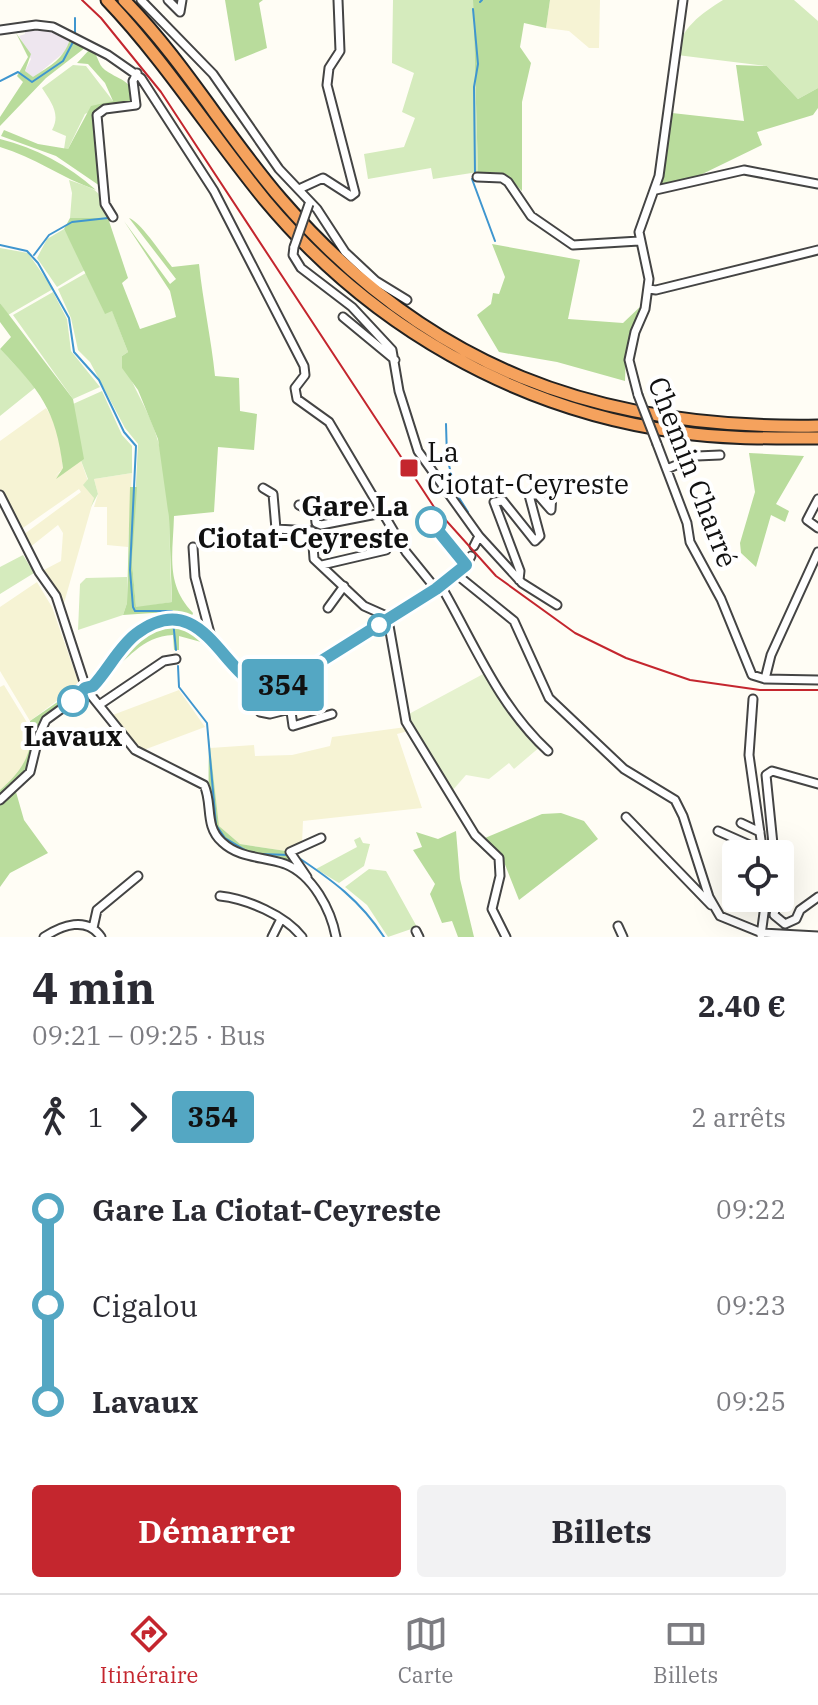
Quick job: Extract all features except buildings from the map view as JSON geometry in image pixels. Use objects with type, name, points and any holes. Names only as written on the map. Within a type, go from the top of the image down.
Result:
[{"type":"highway","points":[[107,0],[179,83],[268,203],[328,266],[371,303],[421,339],[514,388],[611,420],[681,433],[818,438]]},
{"type":"highway","points":[[124,0],[304,225],[376,291],[424,326],[548,390],[639,415],[701,423],[818,426]]},
{"type":"street","points":[[141,0],[213,74],[279,169],[299,189],[357,265],[407,300]]},
{"type":"street","points":[[150,0],[158,18]]},
{"type":"street","points":[[168,0],[180,12],[182,0]]},
{"type":"street","points":[[299,189],[323,178],[351,196],[355,193],[327,85],[329,68],[340,51],[338,0]]},
{"type":"street","name":"Chemin Charré","points":[[683,0],[656,190],[640,224],[639,241],[649,289],[629,360],[638,395],[667,469],[690,542],[721,599],[752,675],[765,679]]},
{"type":"street","points":[[0,30],[43,25],[68,34],[137,73],[214,191],[280,313],[301,358],[297,399],[329,422],[382,513],[438,588],[473,651],[522,725],[548,751]]},
{"type":"street","points":[[113,217],[105,204],[97,115],[105,109],[136,105],[133,81],[137,73]]},
{"type":"street","points":[[656,190],[744,170],[818,184]]},
{"type":"street","points":[[477,177],[502,178],[508,182],[531,216],[573,245],[639,241]]},
{"type":"street","points":[[309,204],[294,247],[293,255],[301,268],[352,307],[392,350],[399,391],[418,451],[479,536],[519,580],[557,605]]},
{"type":"street","points":[[649,289],[656,290],[818,250]]},
{"type":"street","points":[[343,317],[395,360]]},
{"type":"street","points":[[667,469],[697,456],[720,455]]},
{"type":"street","points":[[263,488],[273,494],[276,529],[312,531],[313,557],[366,607],[381,611],[389,619],[406,722],[475,835],[499,858],[500,876],[492,909],[506,937]]},
{"type":"street","points":[[519,580],[520,571],[494,502],[503,501],[535,541],[540,536],[529,495],[538,495],[551,510],[552,493]]},
{"type":"street","points":[[0,495],[39,572],[56,596],[87,691],[121,737],[135,750],[204,785],[209,819],[222,843],[245,856],[283,864],[310,886],[328,906],[336,937]]},
{"type":"street","points":[[818,499],[807,520],[818,528]]},
{"type":"street","points":[[299,505],[315,513],[316,523],[321,525],[382,513]]},
{"type":"street","points":[[474,546],[479,536]]},
{"type":"street","points":[[193,547],[195,577],[211,637],[250,684],[267,689],[287,683],[438,588],[456,574],[471,556]]},
{"type":"street","points":[[322,565],[386,550]]},
{"type":"street","points":[[817,558],[771,655],[765,679],[818,680]]},
{"type":"street","points":[[456,574],[514,621],[549,698],[624,769],[675,800],[712,906]]},
{"type":"street","points":[[328,608],[344,586]]},
{"type":"street","points":[[0,800],[30,772],[46,720],[87,691],[132,638],[147,628],[168,622],[179,622],[211,637]]},
{"type":"street","points":[[99,705],[164,661],[176,659]]},
{"type":"street","points":[[287,683],[295,726],[332,714]]},
{"type":"street","points":[[753,699],[749,755],[762,840]]},
{"type":"street","points":[[260,712],[270,714],[290,709]]},
{"type":"street","points":[[773,840],[766,775],[772,771],[783,772],[818,784]]},
{"type":"street","points":[[626,817],[724,918],[761,935],[818,936]]},
{"type":"street","points":[[741,823],[760,832]]},
{"type":"street","points":[[718,831],[737,840]]},
{"type":"street","points":[[310,886],[290,855],[321,838]]},
{"type":"street","points":[[93,928],[97,910],[138,876]]},
{"type":"street","points":[[220,896],[237,898],[281,919],[302,937]]},
{"type":"street","points":[[775,912],[785,924],[796,919],[800,910],[818,897]]},
{"type":"street","points":[[761,935],[764,912]]},
{"type":"street","points":[[272,937],[281,919]]},
{"type":"street","points":[[44,937],[73,925],[93,928],[101,937]]},
{"type":"street","points":[[618,926],[623,937]]},
{"type":"shaded area","points":[[550,0],[600,0],[599,48],[589,48],[569,31],[546,28]]},
{"type":"shaded area","points":[[50,30],[70,39],[66,51],[33,78],[25,71],[31,59],[19,36],[25,31]]},
{"type":"shaded area","points":[[46,408],[58,427],[63,469],[55,476],[80,458],[94,498],[64,603],[61,604],[58,592],[42,571],[61,561],[63,533],[58,525],[29,548],[23,535],[81,492],[79,489],[20,530],[0,493],[0,441]]},
{"type":"shaded area","points":[[132,473],[128,547],[107,545],[107,507],[94,507],[98,494],[94,479]]},
{"type":"shaded area","points":[[37,582],[52,607],[79,684],[30,721],[0,671],[0,607]]},
{"type":"shaded area","points":[[4,685],[31,729],[28,758],[19,774],[0,790],[0,687]]},
{"type":"shaded area","points":[[179,690],[205,727],[141,751],[110,716]]},
{"type":"shaded area","points":[[406,727],[408,731],[397,734],[422,808],[303,821],[302,843],[286,851],[240,844],[219,826],[210,748],[254,745],[255,756],[292,755],[330,746],[332,737]]},
{"type":"green space","points":[[225,0],[263,0],[259,3],[267,48],[235,61]]},
{"type":"green space","points":[[393,0],[473,0],[478,172],[433,179],[431,168],[368,179],[364,154],[404,147],[415,118],[402,112],[414,73],[392,63]]},
{"type":"green space","points":[[473,0],[550,0],[546,28],[524,23],[520,47],[531,63],[522,102],[522,191],[504,173],[478,172]]},
{"type":"green space","points":[[723,0],[794,0],[818,21],[818,88],[798,99],[767,66],[677,55],[687,30],[700,16]]},
{"type":"green space","points":[[16,33],[31,54],[25,71],[33,77],[60,57],[70,39],[86,47],[46,78],[0,126],[0,117],[23,82],[17,76],[28,57]]},
{"type":"green space","points":[[90,49],[105,70],[128,85],[136,103],[99,110],[100,186],[56,156],[1,136],[4,130],[38,144],[68,149],[91,106],[113,101],[105,83],[88,64],[77,63]]},
{"type":"green space","points":[[73,65],[86,66],[113,101],[85,114],[68,149],[64,149],[66,136],[52,130],[55,113],[42,88]]},
{"type":"green space","points":[[736,65],[767,66],[798,99],[818,88],[818,108],[813,115],[757,132],[762,145],[690,180],[663,186],[659,184],[672,113],[744,121]]},
{"type":"green space","points":[[0,139],[51,158],[96,190],[0,147]]},
{"type":"green space","points":[[69,180],[97,192],[108,218],[70,218],[72,193]]},
{"type":"green space","points":[[70,218],[108,218],[128,278],[122,283],[140,329],[176,317],[170,291],[124,221],[170,284],[176,279],[129,218],[145,232],[172,267],[199,264],[215,376],[239,378],[240,411],[257,414],[254,450],[218,447],[214,512],[174,516],[174,580],[193,613],[190,622],[142,628],[101,672],[129,631],[167,612],[123,615],[127,603],[130,487],[137,487],[132,562],[136,607],[172,602],[169,518],[158,439],[138,390],[122,368],[122,356],[128,352],[112,311],[105,314],[64,229]]},
{"type":"green space","points":[[64,229],[85,270],[57,287],[37,258],[47,239]]},
{"type":"green space","points":[[492,244],[580,260],[568,319],[623,323],[643,304],[626,351],[625,381],[557,362],[499,352],[477,315],[491,304],[493,293],[499,294],[505,277]]},
{"type":"green space","points":[[0,248],[28,253],[53,289],[8,315],[0,303]]},
{"type":"green space","points":[[86,273],[105,313],[112,310],[128,352],[122,356],[158,441],[168,501],[172,602],[136,608],[132,562],[138,444],[125,428],[90,362],[78,350],[71,318],[58,289]]},
{"type":"green space","points":[[53,292],[67,319],[71,351],[100,387],[73,399],[13,315]]},
{"type":"green space","points":[[0,303],[73,399],[84,459],[56,479],[63,468],[56,430],[36,390],[0,349],[11,337],[0,322]]},
{"type":"green space","points":[[0,349],[36,387],[0,416]]},
{"type":"green space","points":[[102,391],[122,435],[132,446],[132,473],[94,479],[98,494],[91,507],[94,498],[83,485],[88,479],[80,458],[73,404]]},
{"type":"green space","points":[[749,453],[804,456],[776,504],[789,511],[785,522],[771,515],[756,567],[741,553],[740,543],[755,492]]},
{"type":"green space","points":[[23,555],[34,573],[0,594],[0,567]]},
{"type":"green space","points":[[127,577],[127,603],[123,615],[78,630],[80,584],[86,578]]},
{"type":"green space","points":[[163,625],[196,632],[221,653],[201,642],[179,636],[179,650],[174,650],[173,635],[162,636],[143,645],[104,677],[136,639]]},
{"type":"green space","points":[[485,673],[541,746],[514,769],[509,763],[489,779],[466,775],[452,791],[407,715]]},
{"type":"green space","points":[[69,694],[71,696],[42,720],[26,774],[0,796],[0,790],[15,776],[29,751],[30,721]]},
{"type":"green space","points":[[209,738],[219,826],[240,844],[286,851],[296,868],[243,850],[227,840],[217,828],[211,813],[209,794]]},
{"type":"green space","points":[[16,792],[24,820],[48,853],[10,873],[0,887],[0,803]]},
{"type":"green space","points":[[561,813],[584,821],[598,839],[519,900],[502,857],[485,838],[542,814]]},
{"type":"green space","points":[[456,831],[460,879],[474,937],[458,937],[452,921],[442,923],[430,894],[435,884],[413,850],[422,847],[416,832],[438,839]]},
{"type":"green space","points":[[360,837],[363,843],[370,844],[364,866],[339,883],[316,869],[357,847],[354,840]]},
{"type":"green space","points":[[369,869],[386,871],[417,927],[388,937],[367,905],[345,887]]},
{"type":"waterway","points":[[473,9],[478,64],[474,87],[475,174]]},
{"type":"waterway","points":[[75,18],[75,36]]},
{"type":"waterway","points":[[0,81],[18,72],[32,82],[63,61],[73,42]]},
{"type":"waterway","points":[[472,179],[495,241]]},
{"type":"waterway","points":[[34,255],[49,235],[72,222],[108,218]]},
{"type":"waterway","points":[[0,245],[27,251],[38,263],[69,318],[74,352],[99,380],[124,432],[136,446],[130,570],[133,607],[135,611],[172,611],[176,650]]},
{"type":"waterway","points":[[446,424],[447,458],[454,484]]},
{"type":"waterway","points":[[456,493],[468,512]]},
{"type":"waterway","points":[[178,666],[179,687],[207,723],[216,825],[225,838],[250,853]]},
{"type":"waterway","points":[[260,854],[290,855]]},
{"type":"waterway","points":[[296,856],[344,892],[365,912],[384,937]]},
{"type":"railway","points":[[82,0],[101,18],[161,92],[434,507],[496,576],[575,633],[626,658],[690,680],[760,690],[818,690]]},
{"type":"bus line","name":"354","points":[[73,701],[85,688],[93,686],[139,632],[168,622],[195,626],[211,637],[250,684],[261,689],[280,687],[436,589],[466,565],[431,522]]},
{"type":"place","name":"La Ciotat-Ceyreste","points":[[409,468]]},
{"type":"place","name":"Gare La Ciotat-Ceyreste","points":[[431,522]]},
{"type":"place","name":"Lavaux","points":[[73,701]]}]
